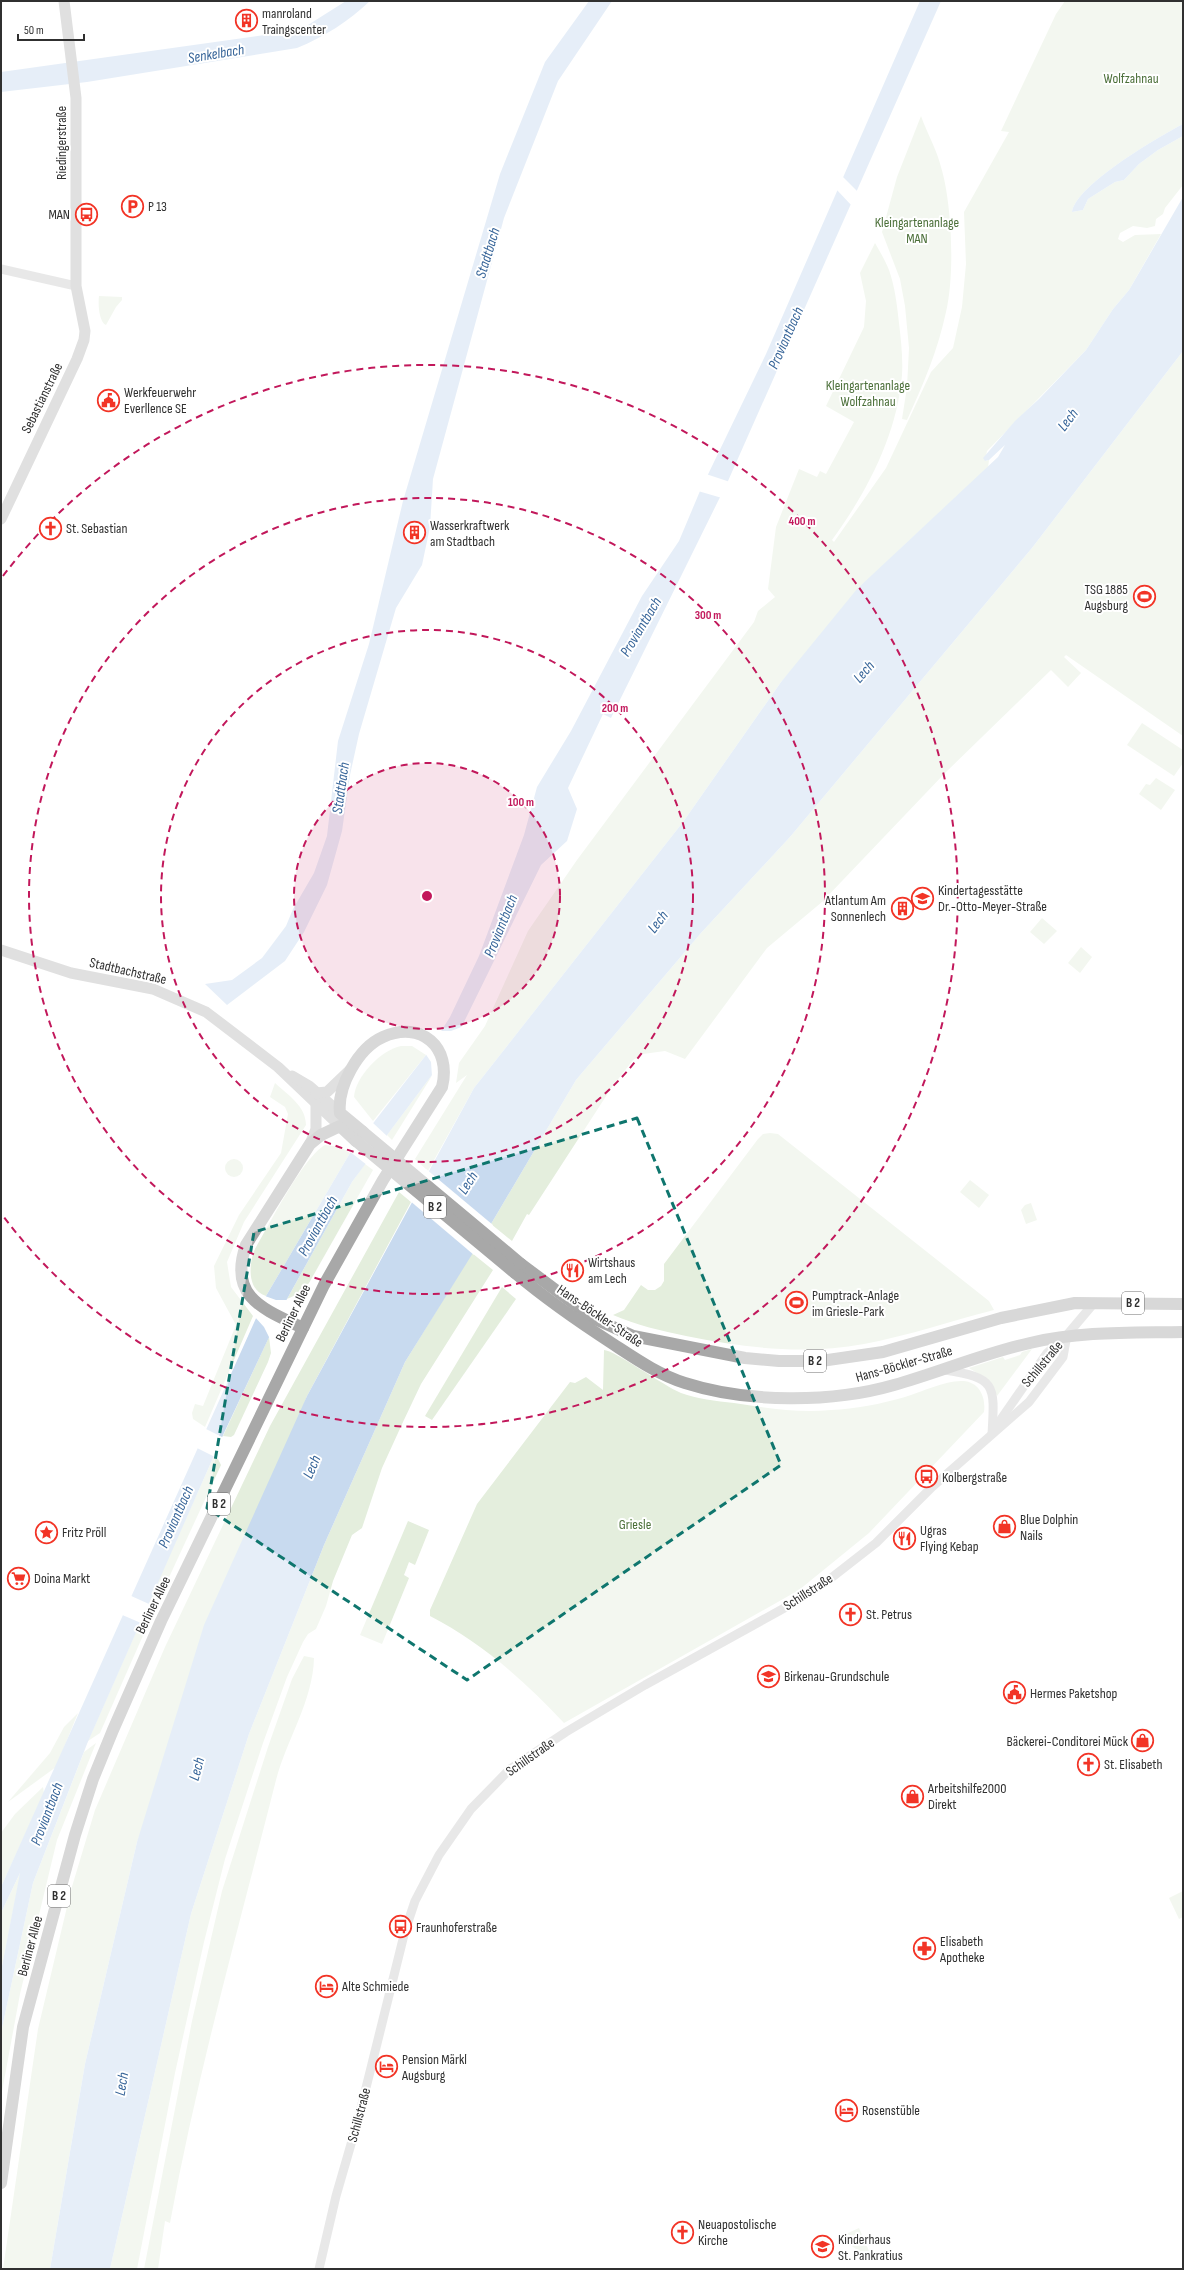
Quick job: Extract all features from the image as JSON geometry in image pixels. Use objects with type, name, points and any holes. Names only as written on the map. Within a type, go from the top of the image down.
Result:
[{"type":"main road","name":"Riedingerstraße","points":[[64,1],[76,98],[76,286]]},
{"type":"main road","name":"Sebastianstraße","points":[[1,519],[82,346],[85,331],[76,286]]},
{"type":"main road","name":"Stadtbachstraße","points":[[1,950],[71,973],[153,989],[206,1012],[278,1067],[316,1093],[340,1113]]},
{"type":"main road","name":"Berliner Allee","points":[[1,2183],[24,2027],[75,1835],[93,1779],[161,1621],[324,1285],[383,1180],[442,1087],[444,1072],[443,1059],[432,1042],[410,1033],[391,1034],[375,1042],[351,1069]]},
{"type":"main road","name":"Stadtbachstraße","points":[[278,1067],[316,1105],[340,1126]]},
{"type":"main road","points":[[316,1093],[327,1092],[351,1069]]},
{"type":"main road","name":"B 2","points":[[351,1069],[340,1096],[340,1113],[359,1136],[542,1288]]},
{"type":"main road","points":[[303,1328],[281,1318],[260,1305],[245,1290],[240,1275],[240,1261],[246,1245],[310,1144],[316,1129],[316,1105]]},
{"type":"main road","points":[[310,1144],[321,1135],[340,1126]]},
{"type":"main road","name":"B 2","points":[[340,1126],[359,1136]]},
{"type":"main road","name":"Hans-Böckler-Straße","points":[[542,1288],[593,1318],[633,1336],[745,1358],[779,1361],[821,1361],[877,1353],[1009,1316],[1075,1303],[1183,1304]]},
{"type":"main road","name":"Hans-Böckler-Straße","points":[[542,1288],[584,1325],[652,1369],[684,1383],[712,1390],[781,1397],[830,1397],[893,1386],[1007,1349],[1067,1335],[1183,1332]]},
{"type":"street","points":[[1,269],[76,286]]},
{"type":"street","name":"Schillstraße","points":[[992,1434],[1018,1392],[1047,1353],[1067,1335],[1094,1303]]},
{"type":"street","name":"Schillstraße","points":[[319,2269],[336,2196],[358,2120],[405,1931],[415,1901],[428,1876],[471,1809],[510,1769],[534,1753],[645,1685],[801,1599],[823,1585],[876,1543],[910,1508],[1029,1402],[1063,1357],[1067,1335]]},
{"type":"street","points":[[941,1370],[975,1375],[986,1383],[993,1396],[992,1434]]},
{"type":"highlighted area","points":[[637,1118],[781,1465],[467,1680],[207,1508],[254,1232]]},
{"type":"green space","points":[[1065,1],[1183,1],[1183,124],[1138,150],[1102,176],[1077,201],[1072,212],[1083,210],[1088,199],[1115,182],[1124,180],[1139,164],[1158,150],[1183,136],[1183,185],[1165,208],[1163,214],[1156,219],[1155,226],[1147,228],[1133,226],[1120,233],[1118,239],[1123,242],[1135,235],[1161,234],[1129,290],[1113,309],[1086,350],[987,451],[985,461],[989,460],[988,468],[901,548],[781,682],[683,822],[474,1088],[428,1171],[415,1159],[467,1075],[456,1083],[459,1063],[485,1026],[528,931],[577,860],[754,622],[758,611],[775,597],[768,589],[776,527],[799,469],[817,477],[820,471],[826,474],[854,422],[826,406],[864,327],[866,301],[860,273],[875,243],[889,270],[897,303],[902,362],[899,397],[887,441],[878,462],[857,502],[832,540],[834,542],[886,468],[931,372],[953,348],[962,307],[966,264],[964,212],[1009,132],[1001,131],[1056,14]]},
{"type":"green space","name":"Kleingartenanlage MAN","points":[[921,116],[937,154],[945,182],[950,219],[951,279],[949,297],[939,340],[907,420],[902,419],[907,387],[909,348],[905,306],[900,279],[882,232],[897,177]]},
{"type":"green space","points":[[99,296],[122,297],[122,300],[116,307],[106,325],[100,317]]},
{"type":"green space","points":[[1183,351],[1183,736],[1066,655],[1064,657],[1081,673],[1068,687],[1051,670],[945,773],[822,902],[767,948],[685,1059],[665,1051],[643,1054],[633,1060],[612,1087],[529,1215],[527,1214],[512,1241],[491,1224],[576,1080],[701,933],[790,837],[1032,548]]},
{"type":"green space","points":[[1142,723],[1183,750],[1183,763],[1174,776],[1127,745]]},
{"type":"green space","points":[[1156,778],[1175,790],[1161,810],[1139,794],[1146,784],[1150,785]]},
{"type":"green space","points":[[1042,918],[1057,931],[1044,944],[1030,932]]},
{"type":"green space","points":[[1081,947],[1092,957],[1080,973],[1068,963]]},
{"type":"green space","points":[[401,1046],[412,1046],[426,1055],[373,1121],[354,1097],[355,1089],[364,1073],[370,1066],[385,1053]]},
{"type":"green space","points":[[432,1075],[430,1079],[392,1140],[387,1135]]},
{"type":"green space","points":[[275,1083],[300,1107],[305,1118],[306,1125],[244,1222],[227,1262],[231,1287],[253,1316],[205,1427],[193,1419],[192,1413],[195,1404],[203,1406],[236,1325],[216,1288],[214,1266],[239,1215],[281,1153],[288,1114],[285,1107],[270,1097]]},
{"type":"green space","points":[[763,1134],[778,1134],[989,1301],[994,1310],[880,1341],[819,1349],[775,1349],[730,1344],[677,1334],[631,1322],[613,1315],[624,1310],[641,1285],[648,1290],[655,1290],[661,1286],[664,1281],[664,1264],[758,1139]]},
{"type":"green space","points":[[325,1145],[340,1147],[350,1153],[266,1296],[255,1288],[251,1276],[251,1263],[254,1251],[297,1177],[316,1152]]},
{"type":"green space","points":[[234,1159],[240,1162],[243,1168],[240,1174],[234,1177],[228,1174],[225,1168],[228,1162]]},
{"type":"green space","points":[[365,1164],[373,1170],[309,1283],[300,1293],[287,1299],[352,1182]]},
{"type":"green space","points":[[970,1180],[989,1195],[979,1208],[960,1192]]},
{"type":"green space","points":[[399,1192],[411,1202],[307,1396],[137,1842],[85,2064],[50,2269],[3,2269],[38,2029],[71,1890],[95,1810],[165,1647],[270,1426]]},
{"type":"green space","points":[[1031,1203],[1037,1220],[1026,1224],[1021,1210],[1025,1205]]},
{"type":"green space","points":[[472,1253],[493,1270],[421,1384],[382,1468],[362,1528],[352,1535],[333,1581],[326,1606],[316,1629],[308,1634],[303,1642],[287,1677],[263,1743],[225,1859],[204,1942],[175,2073],[137,2269],[110,2269],[191,1914],[249,1734],[324,1545],[405,1362]]},
{"type":"green space","points":[[502,1287],[516,1299],[432,1420],[425,1416]]},
{"type":"green space","points":[[269,1337],[271,1353],[268,1362],[234,1435],[231,1437],[223,1436]]},
{"type":"green space","points":[[1032,1349],[997,1396],[990,1381],[969,1368],[1003,1357],[1005,1360]]},
{"type":"green space","name":"Griesle","points":[[604,1350],[618,1356],[681,1393],[707,1400],[770,1408],[819,1411],[859,1407],[887,1402],[949,1382],[963,1381],[974,1384],[981,1392],[984,1401],[984,1412],[869,1533],[799,1590],[564,1723],[534,1692],[502,1664],[485,1650],[449,1626],[430,1616],[430,1610],[477,1504],[570,1382],[575,1383],[586,1377],[603,1390]]},
{"type":"green space","points":[[214,1456],[218,1459],[221,1465],[157,1603],[148,1603]]},
{"type":"green space","points":[[408,1521],[429,1530],[415,1565],[409,1562],[404,1575],[409,1578],[382,1644],[360,1635]]},
{"type":"green space","points":[[140,1623],[143,1625],[145,1631],[100,1733],[88,1741]]},
{"type":"green space","points":[[304,1656],[314,1658],[309,1690],[275,1784],[205,2058],[170,2223],[165,2221],[158,2269],[144,2269],[192,2021],[222,1891],[268,1747],[292,1679]]},
{"type":"green space","points":[[78,1713],[56,1767],[8,1802],[50,1753],[64,1727]]},
{"type":"green space","points":[[96,1743],[57,1840],[20,1994],[1,2097],[1,2033],[33,1883],[84,1752]]},
{"type":"green space","points":[[43,1787],[44,1793],[1,1887],[1,1833],[15,1814]]},
{"type":"green space","points":[[21,1871],[1,1971],[1,1913]]},
{"type":"green space","points":[[1183,1891],[1183,1917],[1179,1919],[1169,1898]]},
{"type":"green space","points":[[859,2228],[869,2251],[863,2254],[849,2244],[848,2233]]},
{"type":"water","name":"Senkelbach","points":[[346,1],[370,1],[336,28],[297,48],[87,82],[1,92],[1,72],[300,30]]},
{"type":"water","name":"Stadtbach","points":[[589,1],[612,1],[558,81],[504,218],[433,479],[430,527],[422,565],[396,608],[359,734],[350,775],[342,831],[327,885],[304,932],[285,961],[227,1005],[205,984],[232,980],[262,958],[286,926],[293,909],[314,873],[327,836],[338,741],[369,644],[403,501],[500,174],[545,62]]},
{"type":"water","name":"Proviantbach","points":[[920,1],[941,1],[728,481],[611,718],[603,714],[568,788],[577,809],[567,841],[541,865],[463,1024],[432,1075],[352,1182],[287,1299],[224,1433],[87,1744],[33,1883],[1,2033],[1,1971],[20,1873],[1,1913],[1,1887],[266,1296],[350,1153],[426,1055],[450,1017],[479,956],[524,835],[537,787],[571,731],[642,596],[679,541],[700,491],[766,354]]},
{"type":"water","points":[[1183,124],[1183,136],[1158,150],[1139,164],[1124,180],[1115,182],[1088,199],[1083,210],[1072,212],[1077,201],[1102,176],[1138,150]]},
{"type":"water","name":"Lech","points":[[1183,197],[1183,351],[1032,548],[790,837],[701,933],[576,1080],[491,1224],[405,1362],[324,1545],[249,1734],[191,1914],[110,2269],[50,2269],[85,2064],[137,1842],[204,1625],[307,1396],[474,1088],[683,822],[781,682],[857,589],[998,457],[1005,445],[989,460],[985,461],[983,458],[1015,421],[1039,399],[1086,350],[1113,309],[1129,290]]},
{"type":"pier","points":[[841,175],[859,193],[853,207],[836,189]]},
{"type":"pier","points":[[706,474],[730,482],[722,498],[698,491]]},
{"type":"pier","points":[[464,1026],[432,1076],[431,1062],[425,1053],[428,1048],[440,1031],[451,1031]]},
{"type":"pier","points":[[372,1122],[388,1137],[367,1165],[349,1151]]},
{"type":"pier","points":[[426,1169],[493,1225],[474,1255],[409,1200]]},
{"type":"pier","points":[[265,1296],[276,1300],[289,1300],[270,1339],[264,1327],[254,1316]]},
{"type":"pier","points":[[204,1428],[224,1438],[215,1457],[195,1447]]},
{"type":"pier","points":[[129,1595],[149,1604],[141,1623],[120,1614]]},
{"type":"place","name":"manroland Traingscenter","points":[[247,21]]},
{"type":"place","name":"P 13","points":[[132,206]]},
{"type":"place","name":"MAN","points":[[86,214]]},
{"type":"place","name":"Werkfeuerwehr Everllence SE","points":[[108,400]]},
{"type":"place","name":"St. Sebastian","points":[[50,528]]},
{"type":"place","name":"Wasserkraftwerk am Stadtbach","points":[[415,533]]},
{"type":"place","name":"TSG 1885 Augsburg","points":[[1144,597]]},
{"type":"place","name":"Kindertagesstätte Dr.-Otto-Meyer-Straße","points":[[923,898]]},
{"type":"place","name":"Atlantum Am Sonnenlech","points":[[902,908]]},
{"type":"place","name":"Wirtshaus am Lech","points":[[572,1270]]},
{"type":"place","name":"Pumptrack-Anlage im Griesle-Park","points":[[797,1303]]},
{"type":"place","name":"Kolbergstraße","points":[[926,1477]]},
{"type":"place","name":"Blue Dolphin Nails","points":[[1005,1527]]},
{"type":"place","name":"Fritz Pröll","points":[[46,1532]]},
{"type":"place","name":"Ugras Flying Kebap","points":[[904,1538]]},
{"type":"place","name":"Doina Markt","points":[[18,1578]]},
{"type":"place","name":"St. Petrus","points":[[851,1614]]},
{"type":"place","name":"Birkenau-Grundschule","points":[[769,1676]]},
{"type":"place","name":"Hermes Paketshop","points":[[1015,1693]]},
{"type":"place","name":"Bäckerei-Conditorei Mück","points":[[1143,1741]]},
{"type":"place","name":"St. Elisabeth","points":[[1089,1764]]},
{"type":"place","name":"Arbeitshilfe2000 Direkt","points":[[913,1796]]},
{"type":"place","name":"Fraunhoferstraße","points":[[400,1927]]},
{"type":"place","name":"Elisabeth Apotheke","points":[[924,1949]]},
{"type":"place","name":"Alte Schmiede","points":[[326,1986]]},
{"type":"place","name":"Pension Märkl Augsburg","points":[[386,2067]]},
{"type":"place","name":"Rosenstüble","points":[[847,2110]]},
{"type":"place","name":"Neuapostolische Kirche","points":[[683,2232]]},
{"type":"place","name":"Kinderhaus St. Pankratius","points":[[822,2247]]},
{"type":"park label","name":"Wolfzahnau","points":[[1131,78]]},
{"type":"park label","name":"Kleingartenanlage Wolfzahnau","points":[[868,394]]}]
